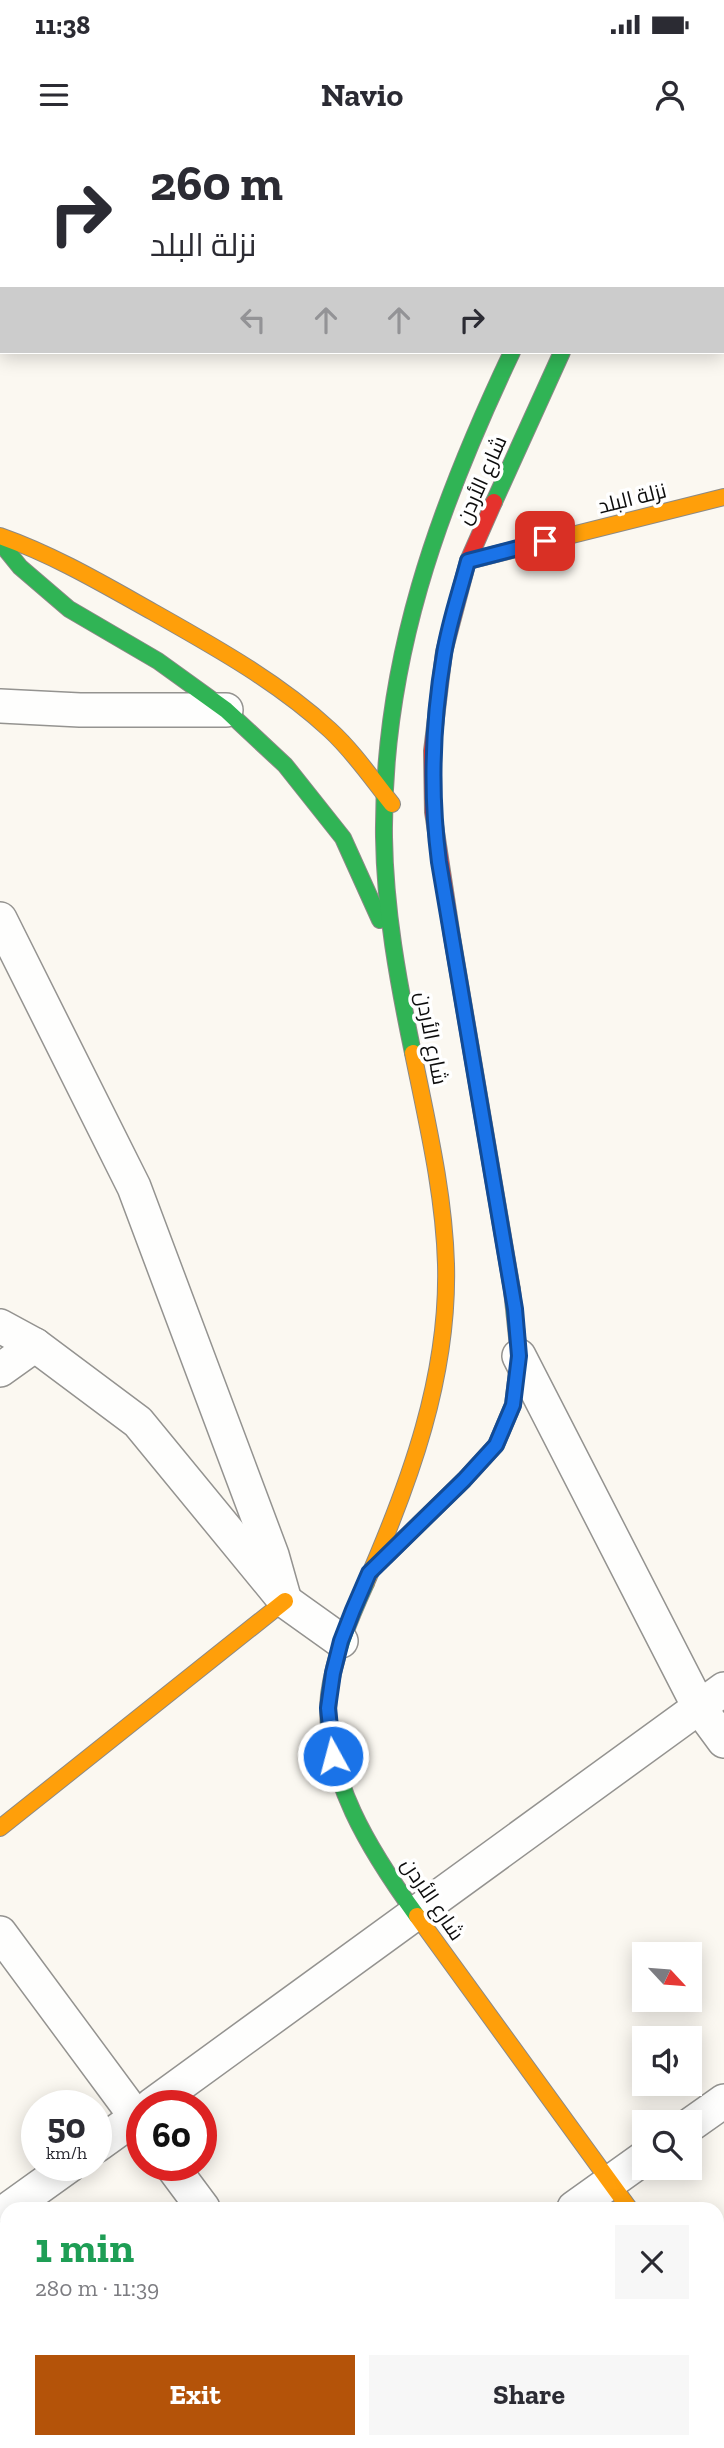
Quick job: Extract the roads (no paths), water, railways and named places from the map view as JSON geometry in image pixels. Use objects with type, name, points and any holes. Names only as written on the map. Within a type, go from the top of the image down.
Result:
[{"type":"main road","name":"شارع الأردن","points":[[511,354],[470,441],[423,568],[396,683],[388,733],[383,793],[384,857],[394,950],[430,1136],[445,1248],[445,1293],[435,1381],[424,1430],[409,1479],[341,1641],[328,1708],[333,1756],[372,1846],[415,1913],[620,2195]]},
{"type":"main road","name":"شارع الأردن","points":[[369,1573],[496,1445],[513,1405],[519,1356],[511,1273],[439,862],[433,812],[432,751],[444,652],[468,561],[561,354]]},
{"type":"main road","name":"نزلة البلد","points":[[468,561],[724,497]]},
{"type":"main road","points":[[0,536],[34,547],[63,561],[223,651],[275,685],[332,731],[399,813]]},
{"type":"main road","points":[[0,542],[20,567],[69,609],[158,661],[226,710],[285,765],[343,838],[394,950]]},
{"type":"main road","points":[[423,842],[439,862]]},
{"type":"main road","points":[[0,1828],[285,1601]]},
{"type":"street","points":[[0,706],[80,710],[226,710]]},
{"type":"street","points":[[0,919],[134,1187],[272,1555],[285,1601]]},
{"type":"street","points":[[0,1326],[35,1345],[138,1422],[285,1601],[341,1641]]},
{"type":"street","points":[[0,1370],[35,1345]]},
{"type":"street","points":[[519,1356],[712,1698],[724,1741]]},
{"type":"street","points":[[177,2090],[712,1698]]},
{"type":"street","points":[[0,1934],[126,2093]]},
{"type":"street","points":[[702,2117],[724,2101]]},
{"type":"street","points":[[596,2202],[620,2195],[632,2176]]},
{"type":"street","points":[[19,2202],[48,2181]]},
{"type":"street","points":[[183,2181],[199,2202]]}]
